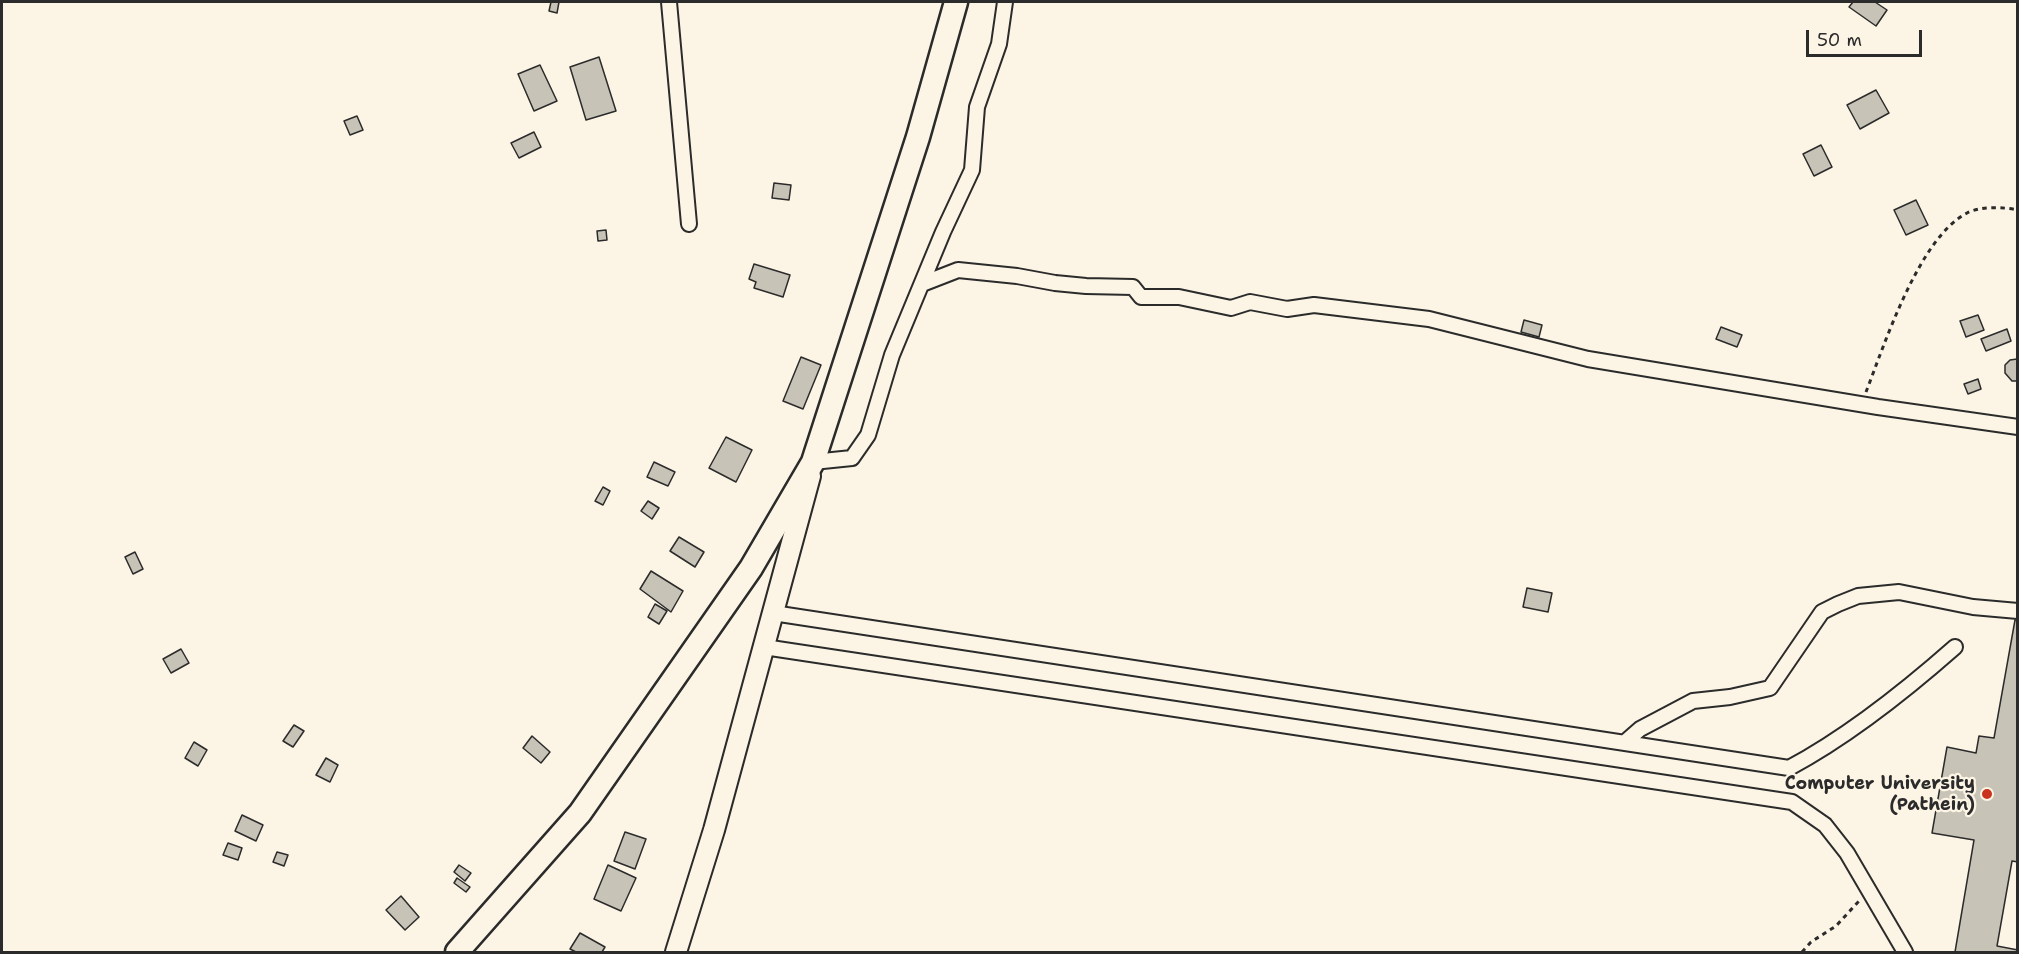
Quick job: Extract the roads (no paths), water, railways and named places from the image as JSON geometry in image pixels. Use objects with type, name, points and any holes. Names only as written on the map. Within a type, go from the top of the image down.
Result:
[{"type":"highway","points":[[457,952],[580,813],[751,568],[813,462],[918,137],[956,2]]},
{"type":"main road","points":[[676,952],[714,830],[813,462]]},
{"type":"street","points":[[669,2],[689,224]]},
{"type":"street","points":[[813,462],[852,458],[868,435],[892,355],[943,232],[972,170],[977,107],[999,44],[1005,2]]},
{"type":"street","points":[[922,284],[958,270],[1017,276],[1054,283],[1133,288],[1141,297],[1179,297],[1232,308],[1250,302],[1287,309],[1314,304],[1429,319],[1588,358],[1861,405],[2018,427]]},
{"type":"street","points":[[1624,743],[1640,729],[1693,700],[1730,697],[1770,688],[1822,612],[1858,596],[1899,592],[1973,607],[2018,611]]},
{"type":"street","points":[[773,613],[1789,768],[1822,750],[1891,700],[1955,647]]},
{"type":"street","points":[[764,647],[1792,802],[1824,825],[1847,853],[1905,952]]},
{"type":"place","name":"Computer University (Pathein)","points":[[1987,794]]}]
